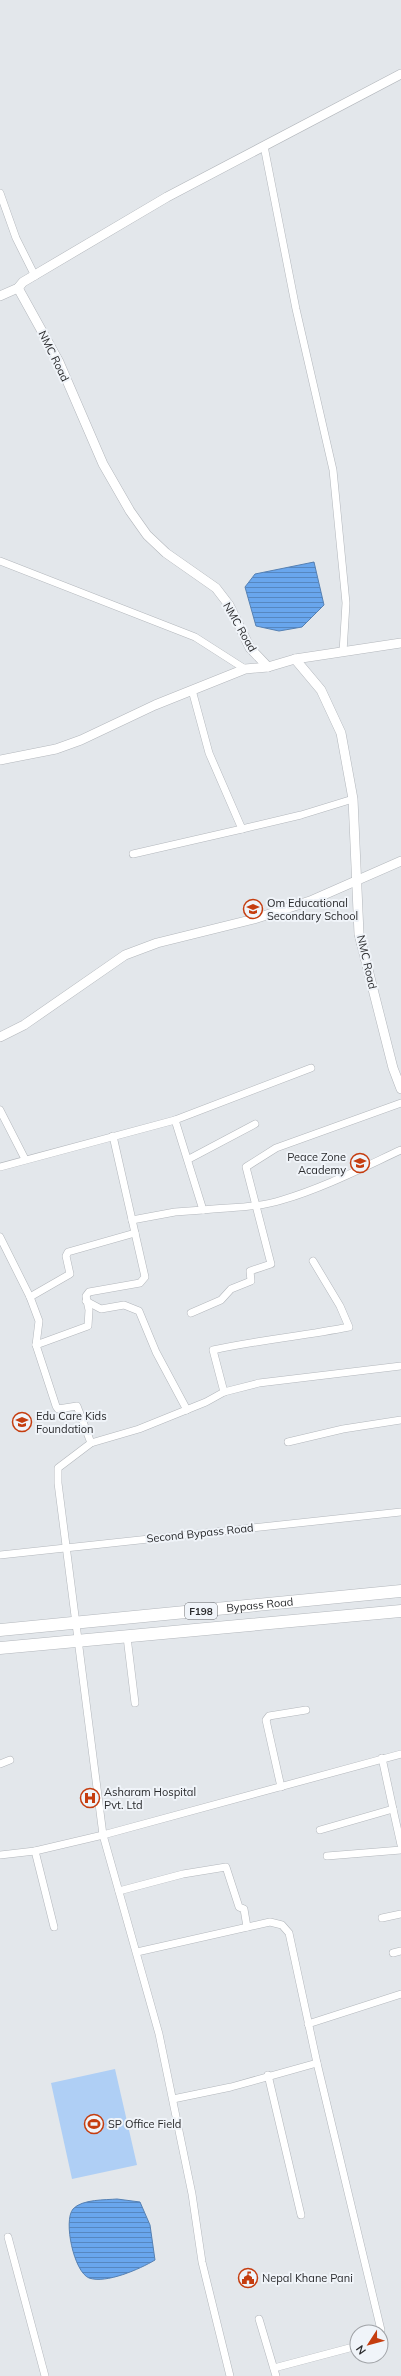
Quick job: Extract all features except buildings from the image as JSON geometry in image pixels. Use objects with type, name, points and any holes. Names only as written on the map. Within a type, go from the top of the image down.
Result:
[{"type":"main road","name":"Bypass Road","points":[[0,1630],[401,1591]]},
{"type":"main road","name":"Bypass Road","points":[[0,1648],[401,1611]]},
{"type":"street","points":[[0,296],[18,288],[23,282],[161,201],[401,74]]},
{"type":"street","points":[[264,146],[296,309],[332,470],[346,603],[343,652]]},
{"type":"street","points":[[0,193],[16,238],[35,276]]},
{"type":"street","name":"NMC Road","points":[[18,288],[59,362],[104,464],[130,511],[147,535],[166,553],[216,588],[229,605],[250,648],[268,667]]},
{"type":"street","points":[[0,561],[195,637],[245,669]]},
{"type":"street","points":[[0,760],[56,749],[192,690],[245,669],[268,667],[295,659],[401,643]]},
{"type":"street","name":"NMC Road","points":[[295,659],[321,690],[341,734],[353,799],[358,879],[359,934],[393,1068],[401,1089]]},
{"type":"street","points":[[192,690],[209,753],[242,829]]},
{"type":"street","points":[[133,854],[301,815],[353,799]]},
{"type":"street","points":[[0,1037],[24,1025],[125,955],[157,943],[254,919],[310,901],[401,861]]},
{"type":"street","points":[[0,1167],[25,1159],[176,1120],[311,1068]]},
{"type":"street","points":[[191,1313],[221,1300],[231,1289],[251,1281],[250,1271],[271,1264],[246,1167],[276,1148],[401,1104]]},
{"type":"street","points":[[0,1110],[25,1159]]},
{"type":"street","points":[[176,1120],[189,1159],[203,1210]]},
{"type":"street","points":[[189,1159],[255,1124]]},
{"type":"street","points":[[36,1345],[88,1326],[89,1310],[86,1296],[89,1292],[143,1281],[144,1273],[113,1136]]},
{"type":"street","points":[[132,1220],[175,1212],[257,1205],[282,1200],[334,1180],[401,1150]]},
{"type":"street","points":[[30,1297],[70,1274],[66,1256],[68,1252],[135,1233]]},
{"type":"street","points":[[0,1237],[30,1297],[39,1321],[36,1345],[56,1406],[58,1409],[77,1406],[91,1443]]},
{"type":"street","points":[[224,1392],[213,1350],[256,1341],[316,1334],[349,1326],[313,1261]]},
{"type":"street","points":[[86,1301],[101,1309],[124,1305],[139,1311],[156,1352],[187,1410]]},
{"type":"street","points":[[230,2376],[202,2262],[192,2194],[158,2034],[137,1952],[103,1835],[77,1641],[58,1483],[58,1468],[91,1443],[139,1429],[187,1410],[224,1392],[259,1383],[401,1366]]},
{"type":"street","points":[[288,1442],[343,1429],[401,1420]]},
{"type":"street","name":"Second Bypass Road","points":[[0,1555],[401,1512]]},
{"type":"street","points":[[127,1637],[135,1703]]},
{"type":"street","points":[[281,1787],[266,1720],[268,1716],[274,1714],[306,1710]]},
{"type":"street","points":[[0,1855],[35,1851],[103,1835],[401,1754]]},
{"type":"street","points":[[382,1758],[401,1845]]},
{"type":"street","points":[[0,1764],[10,1760]]},
{"type":"street","points":[[320,1830],[393,1809]]},
{"type":"street","points":[[327,1856],[401,1850]]},
{"type":"street","points":[[35,1851],[54,1928]]},
{"type":"street","points":[[119,1892],[183,1874],[226,1867],[239,1907],[244,1909],[248,1927]]},
{"type":"street","points":[[382,1918],[401,1914]]},
{"type":"street","points":[[137,1952],[270,1922],[282,1925],[289,1933],[317,2063],[380,2324]]},
{"type":"street","points":[[393,1953],[401,1951]]},
{"type":"street","points":[[308,2024],[401,1994]]},
{"type":"street","points":[[172,2099],[231,2087],[268,2075],[317,2063]]},
{"type":"street","points":[[268,2075],[300,2215]]},
{"type":"street","points":[[8,2237],[45,2376]]},
{"type":"street","points":[[259,2319],[276,2376]]},
{"type":"street","points":[[274,2368],[349,2348]]},
{"type":"shaded area","name":"SP Office Field","points":[[115,2069],[137,2165],[72,2179],[51,2083]]},
{"type":"water","points":[[314,562],[324,605],[302,627],[279,631],[256,626],[245,587],[255,574]]},
{"type":"water","points":[[117,2199],[140,2202],[150,2225],[155,2260],[123,2275],[104,2279],[89,2278],[84,2274],[75,2257],[70,2235],[70,2215],[73,2209],[82,2203]]},
{"type":"place","name":"Om Educational Secondary School","points":[[253,909]]},
{"type":"place","name":"Peace Zone Academy","points":[[360,1163]]},
{"type":"place","name":"Edu Care Kids Foundation","points":[[22,1422]]},
{"type":"place","name":"Asharam Hospital Pvt. Ltd","points":[[90,1798]]},
{"type":"place","name":"SP Office Field","points":[[94,2124]]},
{"type":"place","name":"Nepal Khane Pani","points":[[248,2278]]}]
